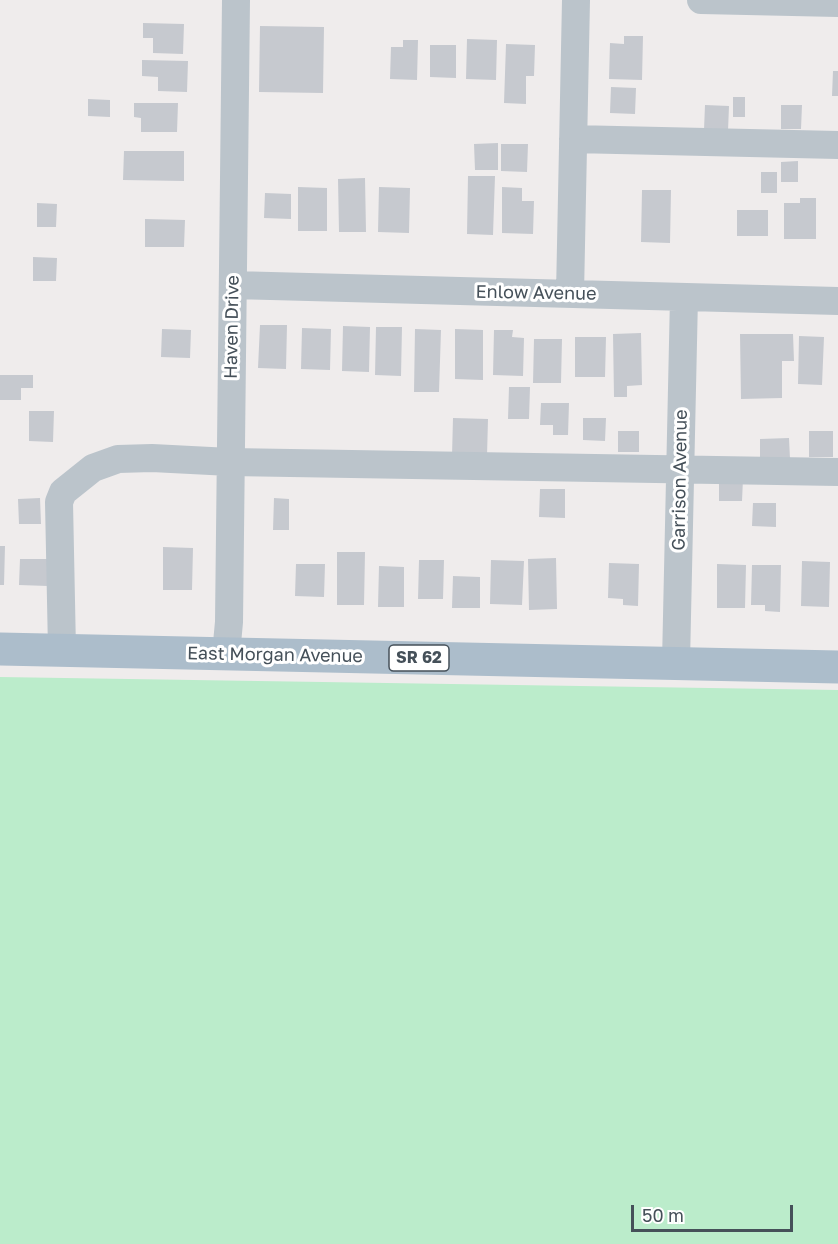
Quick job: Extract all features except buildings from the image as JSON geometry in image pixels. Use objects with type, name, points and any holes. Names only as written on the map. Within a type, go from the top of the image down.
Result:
[{"type":"main road","name":"East Morgan Avenue","points":[[0,649],[838,667]]},
{"type":"street","name":"Haven Drive","points":[[226,654],[229,622],[236,0]]},
{"type":"street","points":[[570,294],[576,0]]},
{"type":"street","points":[[701,0],[838,3]]},
{"type":"street","points":[[573,139],[838,145]]},
{"type":"street","name":"Enlow Avenue","points":[[233,285],[838,301]]},
{"type":"street","name":"Garrison Avenue","points":[[676,662],[684,297]]},
{"type":"street","points":[[62,650],[59,502],[63,492],[93,468],[118,459],[838,472]]},
{"type":"green space","points":[[0,677],[838,690],[838,1244],[0,1244]]}]
